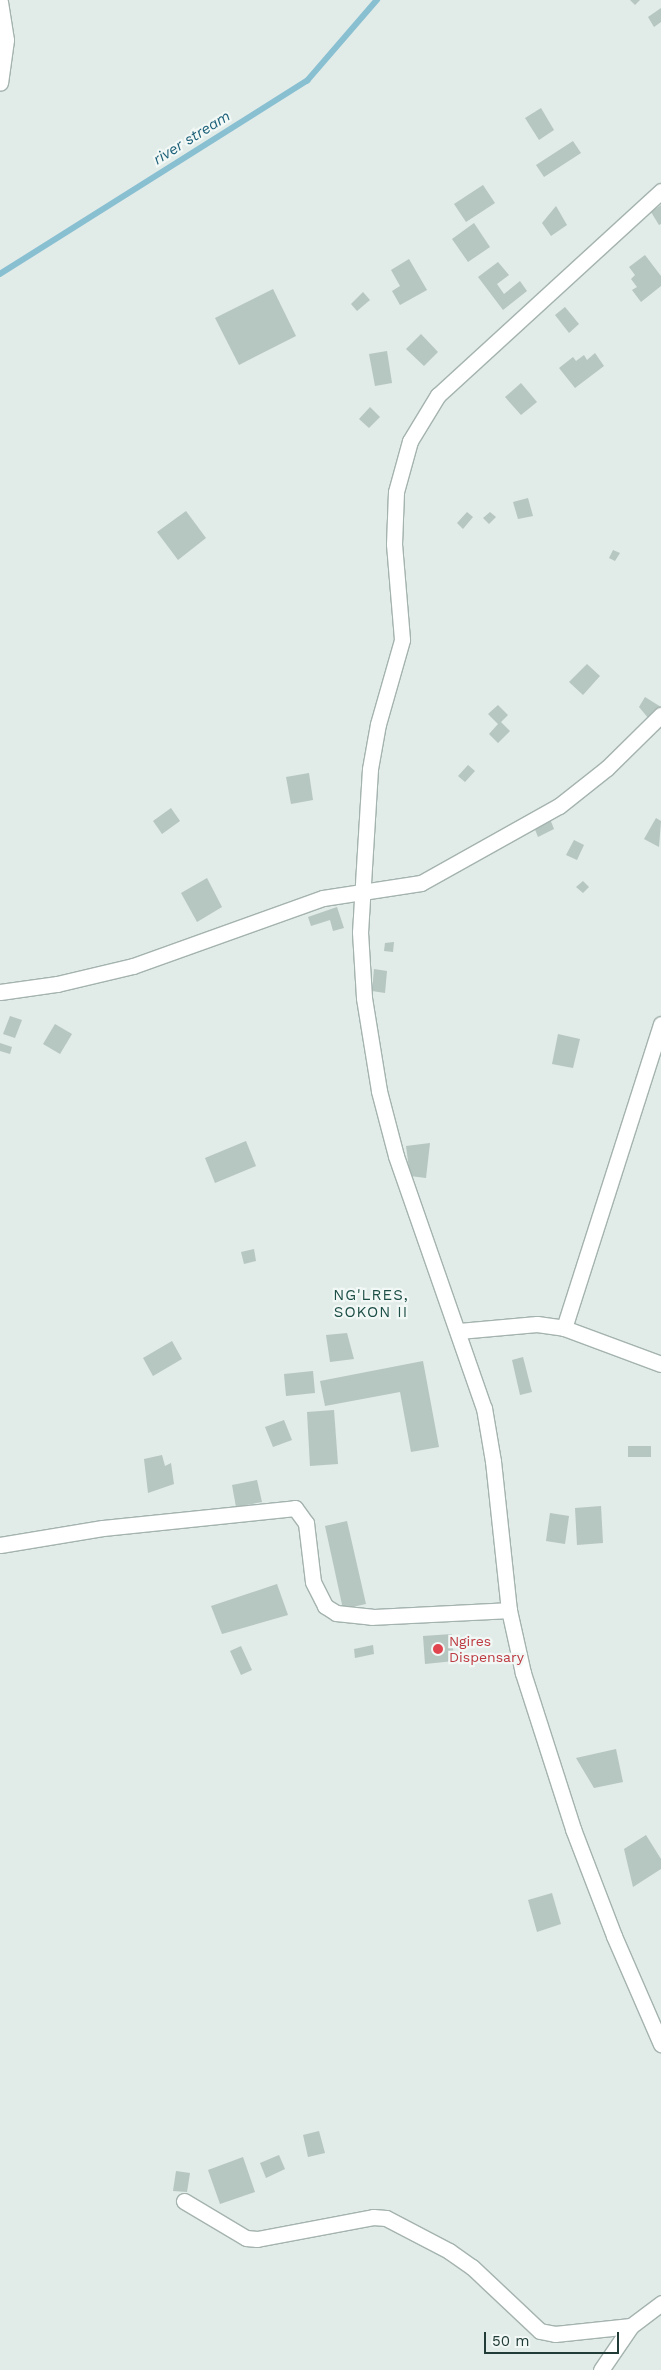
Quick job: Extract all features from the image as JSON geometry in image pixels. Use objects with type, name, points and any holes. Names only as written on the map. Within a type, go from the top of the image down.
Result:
[{"type":"street","points":[[0,2],[6,40],[0,83]]},
{"type":"street","points":[[661,191],[444,389],[410,441],[396,492],[394,544],[402,640],[378,724],[370,769],[361,891],[364,998],[380,1091],[417,1221],[459,1331],[484,1408],[493,1461],[509,1610],[536,1719],[573,1829],[614,1936],[661,2044]]},
{"type":"street","points":[[0,992],[57,984],[133,966],[290,909],[361,891],[421,883],[546,815],[608,768],[661,715]]},
{"type":"street","points":[[564,1328],[661,1024]]},
{"type":"street","points":[[459,1331],[537,1324],[564,1328],[661,1364]]},
{"type":"street","points":[[0,1545],[103,1528],[295,1508],[306,1522],[313,1582],[325,1606],[336,1613],[372,1617],[509,1610]]},
{"type":"street","points":[[184,2201],[246,2238],[257,2239],[373,2218],[386,2218],[449,2251],[472,2267],[540,2331],[556,2334],[631,2326]]},
{"type":"street","points":[[601,2370],[631,2326],[661,2303]]},
{"type":"building","points":[[630,0],[640,0],[635,5]]},
{"type":"building","points":[[661,8],[661,22],[654,27],[648,17]]},
{"type":"building","points":[[541,108],[554,130],[539,140],[525,118]]},
{"type":"building","points":[[573,141],[581,153],[544,177],[536,165]]},
{"type":"building","points":[[483,185],[495,203],[466,222],[454,204]]},
{"type":"building","points":[[661,205],[661,224],[659,225],[651,212]]},
{"type":"building","points":[[556,206],[567,225],[551,236],[542,223]]},
{"type":"building","points":[[474,223],[490,247],[468,262],[452,239]]},
{"type":"building","points":[[645,255],[661,276],[661,286],[641,302],[632,290],[637,287],[631,279],[635,275],[629,267]]},
{"type":"building","points":[[409,259],[427,290],[400,305],[392,291],[400,286],[391,270]]},
{"type":"building","points":[[498,262],[509,275],[497,284],[504,294],[520,281],[527,291],[503,310],[478,277]]},
{"type":"building","points":[[273,289],[296,336],[239,365],[215,318]]},
{"type":"building","points":[[363,292],[370,300],[357,311],[351,304]]},
{"type":"building","points":[[565,307],[579,324],[569,333],[555,315]]},
{"type":"building","points":[[421,334],[438,352],[424,366],[406,349]]},
{"type":"building","points":[[387,351],[392,383],[375,386],[369,354]]},
{"type":"building","points":[[595,353],[604,366],[575,388],[559,368],[573,357],[576,361],[584,355],[587,360]]},
{"type":"building","points":[[521,383],[537,402],[521,415],[505,397]]},
{"type":"building","points":[[370,407],[380,417],[369,428],[359,419]]},
{"type":"building","points":[[528,498],[533,516],[518,519],[513,502]]},
{"type":"building","points":[[186,511],[206,538],[178,560],[157,532]]},
{"type":"building","points":[[467,512],[473,517],[463,529],[457,523]]},
{"type":"building","points":[[490,512],[496,517],[489,524],[483,518]]},
{"type":"building","points":[[613,550],[620,553],[615,561],[609,558]]},
{"type":"building","points":[[587,664],[600,676],[583,695],[569,682]]},
{"type":"building","points":[[645,697],[661,707],[649,719],[639,707]]},
{"type":"building","points":[[498,705],[508,715],[501,722],[510,731],[498,743],[489,734],[498,724],[488,714]]},
{"type":"building","points":[[468,765],[475,771],[465,782],[458,776]]},
{"type":"building","points":[[309,773],[313,800],[291,804],[286,777]]},
{"type":"building","points":[[171,808],[180,821],[162,834],[153,821]]},
{"type":"building","points":[[656,818],[661,821],[659,847],[644,839]]},
{"type":"building","points":[[550,819],[554,829],[538,837],[534,827]]},
{"type":"building","points":[[574,840],[584,845],[577,860],[566,855]]},
{"type":"building","points":[[207,878],[222,907],[197,922],[181,893]]},
{"type":"building","points":[[583,881],[589,887],[583,893],[576,887]]},
{"type":"building","points":[[337,907],[344,928],[333,931],[330,920],[311,926],[308,917]]},
{"type":"building","points":[[394,942],[393,952],[384,951],[385,943]]},
{"type":"building","points":[[374,969],[387,971],[385,993],[372,991]]},
{"type":"building","points":[[10,1016],[22,1020],[15,1038],[3,1034]]},
{"type":"building","points":[[55,1024],[72,1034],[60,1054],[43,1044]]},
{"type":"building","points":[[558,1034],[580,1039],[573,1068],[552,1064]]},
{"type":"building","points":[[0,1043],[12,1047],[10,1054],[0,1051]]},
{"type":"building","points":[[246,1141],[256,1166],[215,1183],[205,1158]]},
{"type":"building","points":[[430,1143],[426,1178],[410,1176],[406,1146]]},
{"type":"building","points":[[254,1249],[256,1261],[244,1264],[241,1252]]},
{"type":"building","points":[[347,1333],[354,1359],[330,1362],[326,1335]]},
{"type":"building","points":[[172,1341],[182,1359],[153,1376],[143,1358]]},
{"type":"building","points":[[523,1357],[532,1392],[520,1395],[512,1360]]},
{"type":"building","points":[[423,1361],[439,1447],[411,1452],[400,1392],[325,1406],[320,1381]]},
{"type":"building","points":[[313,1371],[315,1393],[286,1396],[284,1374]]},
{"type":"building","points":[[334,1410],[338,1464],[310,1466],[307,1412]]},
{"type":"building","points":[[284,1420],[292,1440],[273,1447],[265,1427]]},
{"type":"building","points":[[628,1446],[651,1446],[651,1457],[628,1457]]},
{"type":"building","points":[[162,1455],[165,1466],[171,1463],[174,1484],[148,1493],[144,1459]]},
{"type":"building","points":[[257,1480],[262,1502],[236,1507],[232,1485]]},
{"type":"building","points":[[601,1506],[603,1543],[577,1545],[575,1508]]},
{"type":"building","points":[[550,1513],[569,1516],[565,1544],[546,1541]]},
{"type":"building","points":[[347,1521],[366,1604],[343,1609],[325,1526]]},
{"type":"building","points":[[277,1584],[288,1615],[222,1634],[211,1606]]},
{"type":"building","name":"Ngires Dispensary","points":[[452,1634],[454,1661],[425,1664],[423,1636]]},
{"type":"building","points":[[373,1645],[374,1654],[355,1658],[354,1649]]},
{"type":"building","points":[[241,1646],[252,1670],[241,1675],[230,1651]]},
{"type":"building","points":[[616,1749],[623,1782],[594,1788],[576,1758]]},
{"type":"building","points":[[646,1835],[661,1859],[661,1869],[633,1887],[624,1849]]},
{"type":"building","points":[[552,1893],[561,1924],[537,1932],[528,1900]]},
{"type":"building","points":[[319,2131],[325,2153],[308,2157],[303,2135]]},
{"type":"building","points":[[279,2155],[285,2169],[266,2178],[260,2163]]},
{"type":"building","points":[[243,2157],[255,2192],[220,2204],[208,2170]]},
{"type":"building","points":[[176,2171],[190,2173],[187,2192],[173,2191]]},
{"type":"waterway","name":"river stream","points":[[0,274],[307,81],[377,0]]},
{"type":"place","name":"Ngires Dispensary","points":[[438,1649]]},
{"type":"district","name":"NG'LRES, SOKON II","points":[[371,1304]]}]
